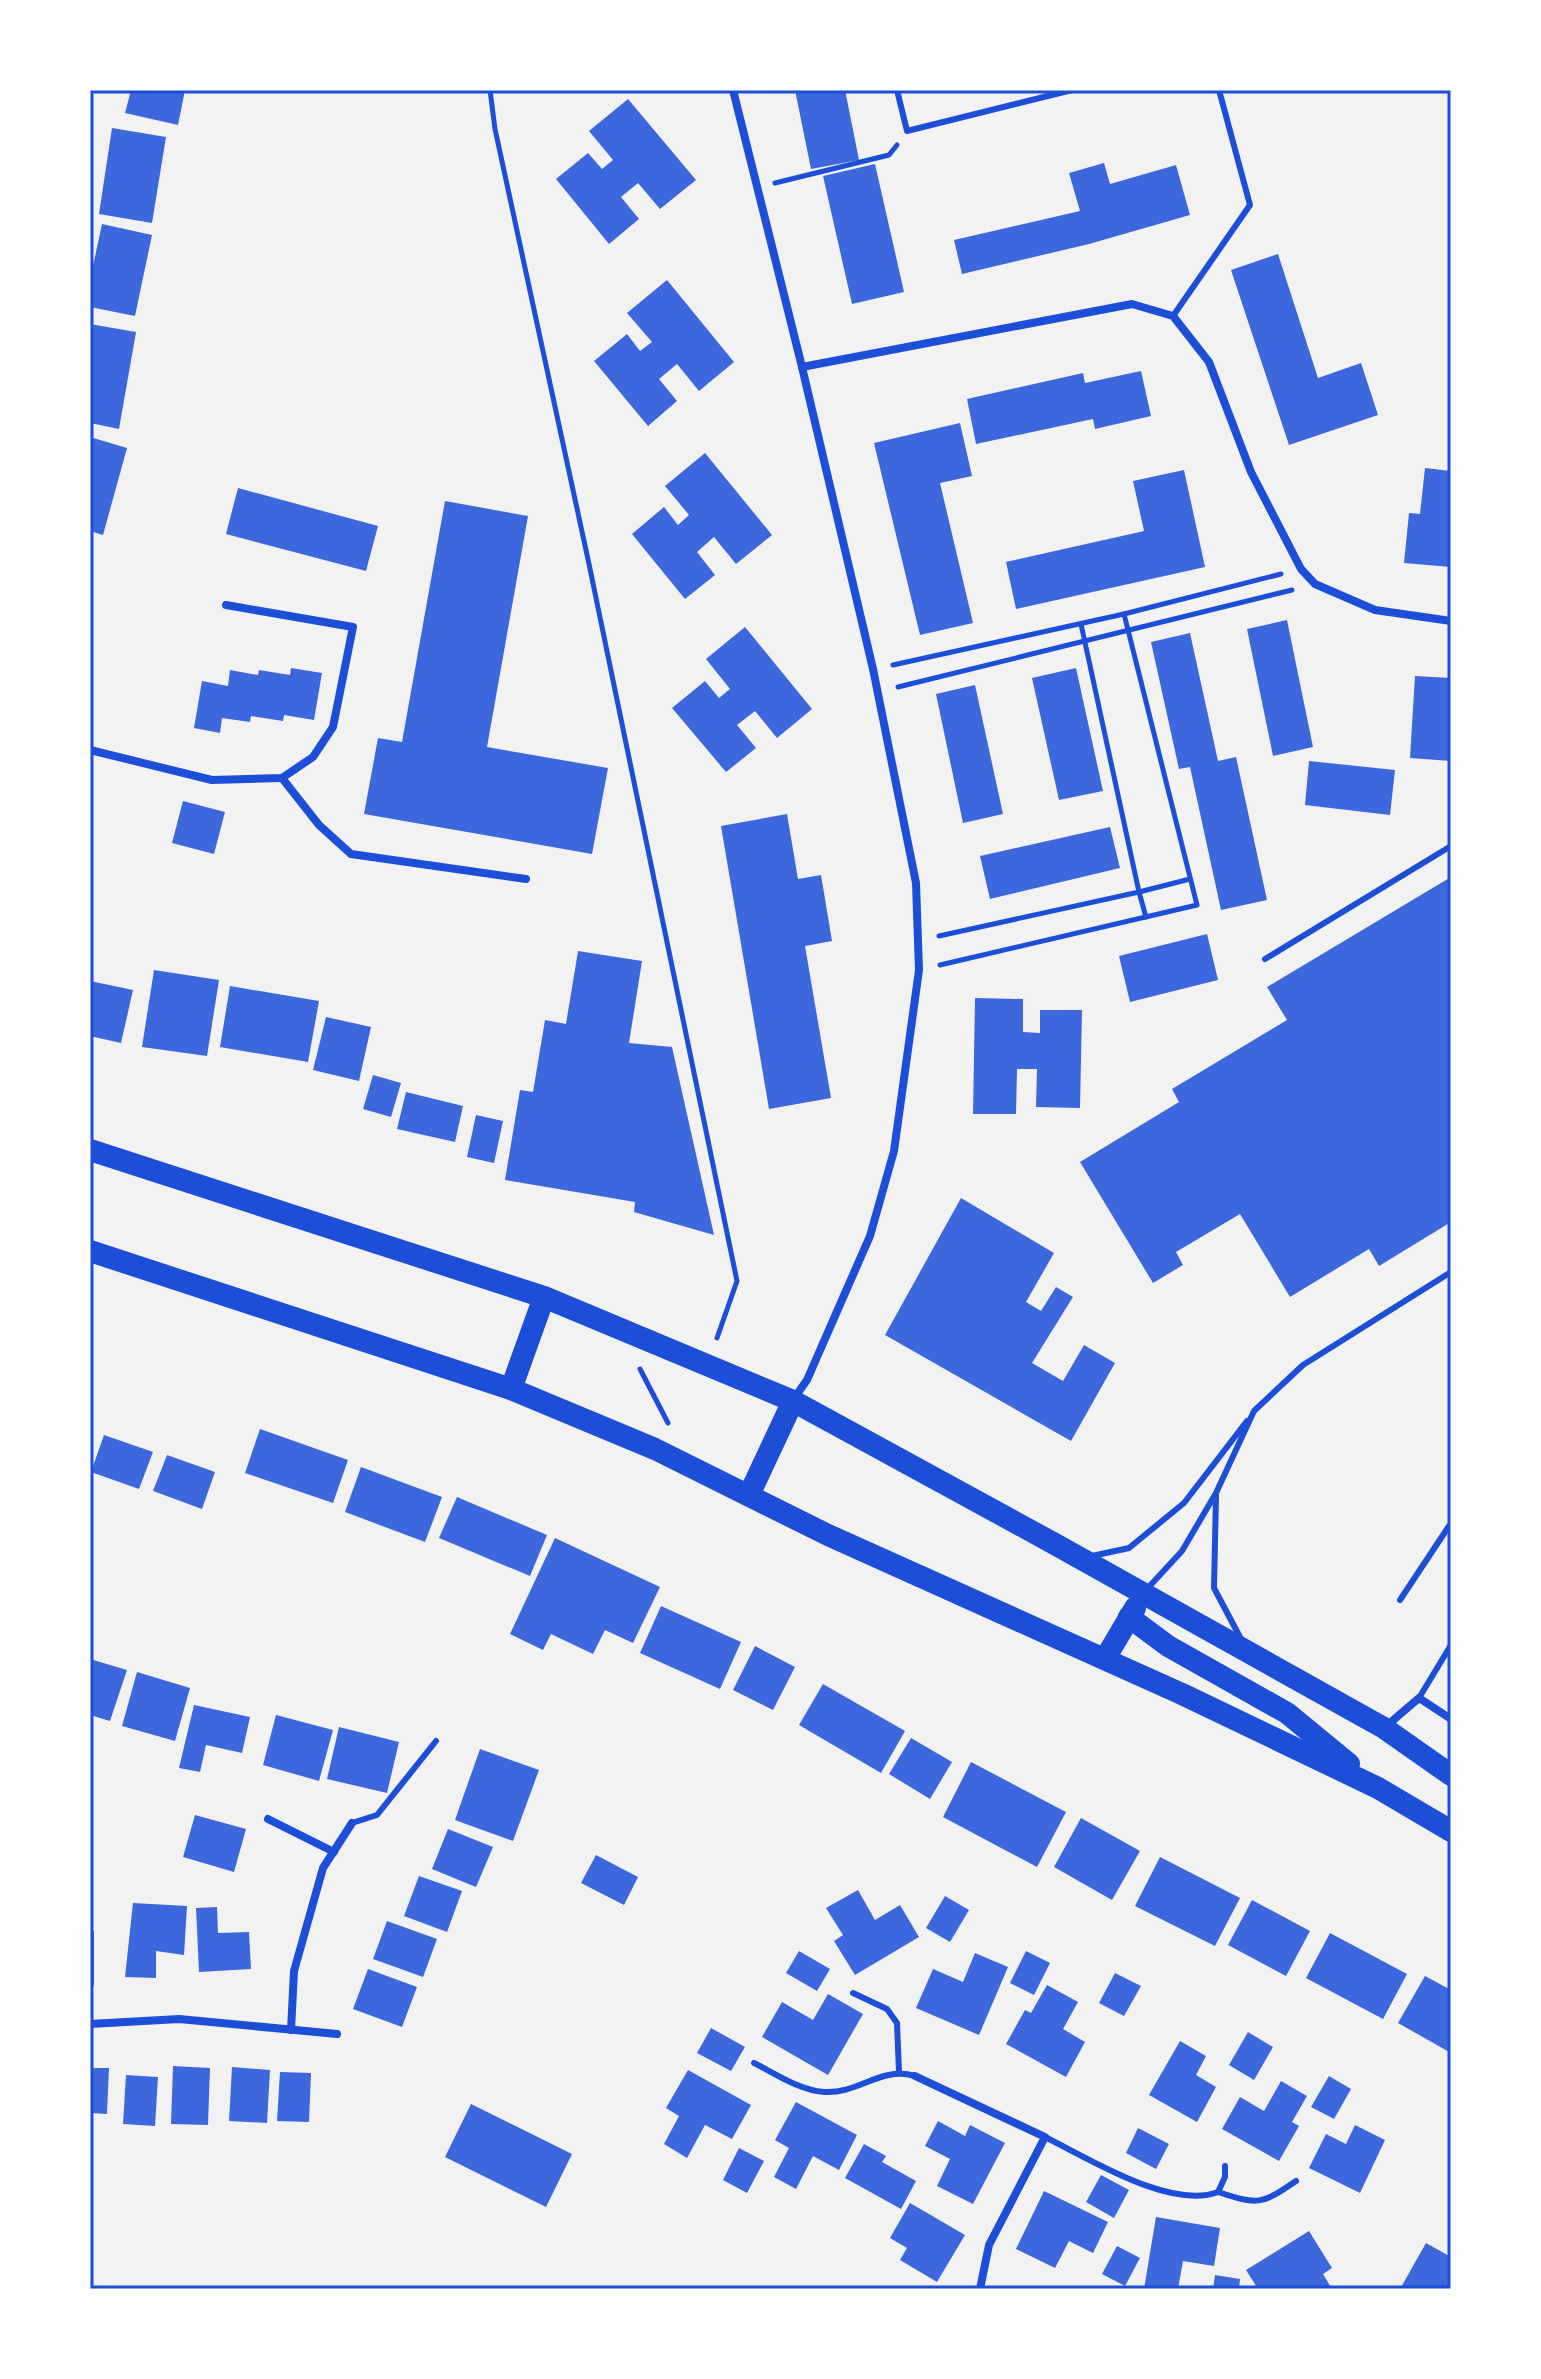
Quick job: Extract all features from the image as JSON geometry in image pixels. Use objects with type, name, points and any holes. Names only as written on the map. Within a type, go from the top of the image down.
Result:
[{"type":"highway","points":[[90,1150],[544,1297],[793,1401],[1384,1728],[1451,1775]]},
{"type":"highway","points":[[90,1251],[511,1389],[655,1449],[828,1535],[1106,1657],[1378,1788],[1451,1831]]},
{"type":"highway","points":[[511,1389],[544,1297]]},
{"type":"highway","points":[[749,1495],[793,1401]]},
{"type":"highway","points":[[1106,1657],[1144,1593]]},
{"type":"highway","points":[[1129,1617],[1168,1646],[1287,1713],[1378,1788]]},
{"type":"street","points":[[733,90],[873,669],[916,883],[919,941],[919,970],[894,1151],[870,1236],[807,1380],[793,1401]]},
{"type":"street","points":[[802,367],[1132,304],[1173,316],[1209,362],[1251,472],[1301,569],[1315,584],[1375,610],[1451,621]]},
{"type":"street","points":[[90,750],[212,780],[282,778],[313,757],[333,727],[353,627],[226,605]]},
{"type":"street","points":[[282,778],[319,825],[351,854],[526,879]]},
{"type":"street","points":[[1384,1728],[1419,1698],[1451,1719]]},
{"type":"street","points":[[268,1819],[334,1852]]},
{"type":"street","points":[[291,2030],[294,1971],[323,1868],[352,1823]]},
{"type":"street","points":[[90,2024],[179,2019],[337,2034]]},
{"type":"street","points":[[915,2076],[1045,2137],[989,2245],[980,2289]]},
{"type":"lane","points":[[897,90],[907,131],[1072,90]]},
{"type":"lane","points":[[1173,316],[1250,205],[1219,90]]},
{"type":"lane","points":[[1265,959],[1451,846]]},
{"type":"lane","points":[[1081,1558],[1129,1548],[1184,1503],[1254,1411],[1303,1365],[1451,1272]]},
{"type":"lane","points":[[1144,1593],[1182,1551],[1216,1493],[1254,1411]]},
{"type":"lane","points":[[1216,1493],[1214,1588],[1248,1651]]},
{"type":"lane","points":[[1400,1600],[1449,1526]]},
{"type":"lane","points":[[1419,1698],[1451,1645]]},
{"type":"lane","points":[[352,1823],[377,1815],[436,1741]]},
{"type":"lane","points":[[853,1993],[887,2009],[897,2023],[899,2072]]},
{"type":"lane","points":[[754,2063],[806,2089],[826,2092],[854,2089],[899,2072],[915,2076]]},
{"type":"lane","points":[[1045,2137],[1160,2192],[1202,2198],[1218,2192],[1250,2203],[1271,2198],[1296,2181]]},
{"type":"lane","points":[[1218,2192],[1225,2177],[1225,2166]]},
{"type":"path","points":[[490,90],[495,129],[737,1281],[708,1365]]},
{"type":"path","points":[[757,187],[889,155],[907,131]]},
{"type":"path","points":[[873,669],[1124,614],[1301,569]]},
{"type":"path","points":[[877,692],[1315,584]]},
{"type":"path","points":[[919,970],[1197,905],[1124,614]]},
{"type":"path","points":[[1081,624],[1146,917]]},
{"type":"path","points":[[919,941],[1190,879]]},
{"type":"path","points":[[650,1341],[639,1367],[668,1422],[655,1449]]},
{"type":"building","points":[[131,90],[185,90],[178,125],[125,113]]},
{"type":"building","points":[[795,90],[845,90],[859,160],[811,169]]},
{"type":"building","points":[[628,99],[696,180],[660,209],[638,183],[621,197],[639,219],[609,244],[556,179],[588,153],[602,169],[613,160],[589,131]]},
{"type":"building","points":[[112,128],[166,137],[152,223],[99,214]]},
{"type":"building","points":[[1104,163],[1110,184],[1176,165],[1190,215],[1089,244],[962,274],[954,240],[1080,211],[1069,173]]},
{"type":"building","points":[[875,164],[904,292],[852,304],[823,176]]},
{"type":"building","points":[[102,224],[152,235],[135,316],[90,307],[90,280]]},
{"type":"building","points":[[1278,254],[1318,378],[1361,363],[1378,415],[1289,445],[1231,270]]},
{"type":"building","points":[[667,280],[734,362],[699,391],[677,364],[659,379],[677,401],[648,426],[594,361],[627,334],[640,351],[652,342],[627,313]]},
{"type":"building","points":[[90,324],[136,332],[119,429],[90,423]]},
{"type":"building","points":[[1141,371],[1151,416],[1095,429],[1093,419],[976,444],[967,399],[1083,373],[1085,383]]},
{"type":"building","points":[[960,423],[972,476],[940,483],[973,623],[920,635],[874,443]]},
{"type":"building","points":[[90,437],[127,448],[103,535],[90,531]]},
{"type":"building","points":[[705,453],[772,535],[736,564],[714,537],[697,552],[715,575],[685,599],[632,534],[664,507],[678,525],[689,515],[665,486]]},
{"type":"building","points":[[1425,468],[1451,471],[1451,567],[1404,563],[1409,513],[1420,514]]},
{"type":"building","points":[[1184,470],[1205,567],[1016,609],[1006,562],[1144,531],[1133,481]]},
{"type":"building","points":[[238,488],[378,526],[366,571],[226,534]]},
{"type":"building","points":[[445,501],[528,516],[487,747],[608,768],[592,854],[364,814],[378,738],[402,742]]},
{"type":"building","points":[[1287,620],[1313,747],[1273,756],[1247,629]]},
{"type":"building","points":[[745,627],[812,709],[777,738],[755,711],[737,725],[756,748],[726,772],[672,708],[705,681],[719,698],[730,689],[706,659]]},
{"type":"building","points":[[1190,633],[1218,761],[1236,757],[1267,900],[1221,910],[1190,767],[1179,769],[1151,642]]},
{"type":"building","points":[[291,668],[322,673],[314,720],[284,715],[283,721],[251,716],[250,722],[222,718],[220,733],[194,728],[202,681],[228,686],[230,670],[258,675],[259,670],[290,675]]},
{"type":"building","points":[[1076,668],[1103,791],[1059,800],[1032,678]]},
{"type":"building","points":[[1415,676],[1451,678],[1451,761],[1410,758]]},
{"type":"building","points":[[975,685],[1003,814],[963,823],[936,694]]},
{"type":"building","points":[[1309,761],[1395,770],[1390,815],[1305,805]]},
{"type":"building","points":[[183,801],[225,812],[214,854],[172,843]]},
{"type":"building","points":[[787,814],[798,879],[821,875],[832,941],[805,946],[831,1098],[769,1109],[721,826]]},
{"type":"building","points":[[1110,827],[1120,868],[990,899],[980,856]]},
{"type":"building","points":[[1451,877],[1451,1222],[1379,1266],[1369,1249],[1290,1297],[1240,1214],[1176,1252],[1183,1265],[1153,1283],[1080,1162],[1179,1102],[1172,1089],[1287,1020],[1267,987]]},
{"type":"building","points":[[1207,934],[1218,980],[1130,1002],[1119,956]]},
{"type":"building","points":[[578,951],[642,961],[629,1043],[672,1047],[714,1235],[634,1212],[635,1202],[505,1180],[520,1090],[533,1092],[545,1020],[566,1024]]},
{"type":"building","points":[[154,970],[219,980],[207,1056],[142,1047]]},
{"type":"building","points":[[90,981],[133,990],[121,1043],[90,1036]]},
{"type":"building","points":[[230,986],[319,1001],[308,1062],[220,1047]]},
{"type":"building","points":[[975,998],[1023,999],[1023,1032],[1040,1033],[1040,1010],[1082,1010],[1080,1108],[1036,1107],[1037,1069],[1017,1069],[1016,1114],[973,1114]]},
{"type":"building","points":[[326,1017],[371,1027],[359,1081],[313,1070]]},
{"type":"building","points":[[373,1075],[401,1083],[391,1117],[363,1109]]},
{"type":"building","points":[[406,1092],[463,1106],[455,1142],[397,1129]]},
{"type":"building","points":[[476,1115],[503,1121],[494,1163],[467,1157]]},
{"type":"building","points":[[961,1198],[1054,1253],[1026,1302],[1041,1311],[1056,1287],[1073,1297],[1032,1363],[1063,1381],[1084,1345],[1115,1363],[1071,1441],[885,1335]]},
{"type":"building","points":[[260,1429],[348,1460],[333,1503],[245,1473]]},
{"type":"building","points":[[104,1435],[153,1452],[139,1489],[91,1472]]},
{"type":"building","points":[[167,1455],[215,1472],[202,1509],[153,1491]]},
{"type":"building","points":[[361,1467],[442,1497],[425,1542],[345,1512]]},
{"type":"building","points":[[457,1497],[547,1535],[530,1576],[439,1538]]},
{"type":"building","points":[[555,1538],[660,1587],[633,1643],[605,1630],[593,1654],[551,1634],[543,1650],[510,1634]]},
{"type":"building","points":[[661,1606],[741,1642],[720,1689],[640,1653]]},
{"type":"building","points":[[755,1646],[795,1667],[773,1710],[733,1690]]},
{"type":"building","points":[[90,1659],[127,1670],[110,1721],[90,1715]]},
{"type":"building","points":[[137,1672],[190,1688],[175,1741],[122,1726]]},
{"type":"building","points":[[823,1684],[905,1731],[881,1773],[799,1725]]},
{"type":"building","points":[[194,1705],[250,1717],[242,1753],[206,1745],[200,1772],[179,1768]]},
{"type":"building","points":[[276,1715],[333,1730],[319,1781],[263,1765]]},
{"type":"building","points":[[339,1727],[399,1742],[387,1793],[327,1779]]},
{"type":"building","points":[[911,1738],[952,1762],[930,1799],[889,1774]]},
{"type":"building","points":[[480,1749],[539,1770],[513,1841],[455,1820]]},
{"type":"building","points":[[971,1762],[1066,1812],[1037,1867],[943,1817]]},
{"type":"building","points":[[195,1815],[246,1829],[234,1872],[183,1857]]},
{"type":"building","points":[[1081,1818],[1140,1851],[1112,1900],[1054,1867]]},
{"type":"building","points":[[448,1829],[493,1847],[476,1887],[432,1869]]},
{"type":"building","points":[[596,1855],[638,1877],[624,1905],[581,1883]]},
{"type":"building","points":[[1160,1857],[1240,1898],[1215,1946],[1135,1906]]},
{"type":"building","points":[[419,1876],[462,1891],[447,1932],[404,1916]]},
{"type":"building","points":[[858,1890],[875,1920],[900,1905],[919,1937],[855,1975],[834,1941],[843,1935],[826,1908]]},
{"type":"building","points":[[945,1896],[969,1910],[950,1942],[926,1928]]},
{"type":"building","points":[[1252,1900],[1310,1931],[1286,1976],[1228,1945]]},
{"type":"building","points":[[133,1903],[187,1906],[184,1955],[156,1951],[156,1978],[125,1977]]},
{"type":"building","points":[[217,1907],[218,1933],[249,1932],[251,1969],[199,1972],[196,1908]]},
{"type":"building","points":[[387,1921],[437,1939],[423,1977],[373,1959]]},
{"type":"building","points":[[90,1931],[94,1931],[94,1986],[90,1986]]},
{"type":"building","points":[[1330,1933],[1407,1974],[1383,2019],[1306,1978]]},
{"type":"building","points":[[799,1951],[830,1969],[817,1991],[786,1973]]},
{"type":"building","points":[[1026,1951],[1050,1963],[1034,1995],[1010,1983]]},
{"type":"building","points":[[975,1953],[1008,1967],[979,2035],[916,2008],[933,1969],[963,1982]]},
{"type":"building","points":[[368,1969],[417,1987],[402,2027],[353,2009]]},
{"type":"building","points":[[1115,1973],[1141,1986],[1124,2016],[1099,2003]]},
{"type":"building","points":[[1425,1976],[1451,1990],[1451,2053],[1398,2023]]},
{"type":"building","points":[[1047,1985],[1078,2002],[1063,2029],[1085,2042],[1066,2077],[1006,2044],[1025,2010],[1031,2013]]},
{"type":"building","points":[[828,1994],[863,2014],[828,2075],[762,2037],[782,2002],[813,2020]]},
{"type":"building","points":[[711,2028],[745,2047],[731,2071],[697,2053]]},
{"type":"building","points":[[1248,2032],[1273,2047],[1254,2080],[1229,2065]]},
{"type":"building","points":[[1180,2041],[1206,2056],[1196,2075],[1216,2087],[1197,2122],[1149,2095]]},
{"type":"building","points":[[173,2066],[210,2068],[208,2125],[171,2124]]},
{"type":"building","points":[[232,2067],[270,2070],[267,2123],[229,2121]]},
{"type":"building","points":[[90,2068],[109,2068],[107,2114],[90,2113]]},
{"type":"building","points":[[688,2070],[751,2105],[732,2139],[705,2125],[687,2158],[664,2144],[679,2116],[666,2108]]},
{"type":"building","points":[[280,2072],[311,2073],[309,2122],[277,2121]]},
{"type":"building","points":[[126,2075],[158,2077],[155,2126],[123,2124]]},
{"type":"building","points":[[1329,2076],[1351,2089],[1334,2119],[1311,2107]]},
{"type":"building","points":[[1281,2081],[1307,2096],[1292,2122],[1299,2126],[1279,2161],[1222,2129],[1240,2097],[1264,2111]]},
{"type":"building","points":[[796,2102],[857,2135],[839,2170],[813,2156],[796,2189],[774,2177],[789,2148],[775,2140]]},
{"type":"building","points":[[471,2104],[572,2154],[546,2207],[445,2157]]},
{"type":"building","points":[[938,2121],[965,2136],[970,2125],[1005,2143],[973,2204],[937,2186],[950,2159],[925,2146]]},
{"type":"building","points":[[1355,2125],[1385,2140],[1360,2193],[1309,2168],[1326,2134],[1346,2144]]},
{"type":"building","points":[[1138,2128],[1169,2144],[1156,2169],[1126,2153]]},
{"type":"building","points":[[864,2144],[886,2156],[882,2162],[916,2181],[901,2209],[845,2178]]},
{"type":"building","points":[[739,2148],[764,2161],[747,2193],[723,2180]]},
{"type":"building","points":[[1101,2175],[1129,2190],[1114,2218],[1086,2202]]},
{"type":"building","points":[[1044,2191],[1108,2222],[1093,2253],[1069,2241],[1055,2268],[1016,2249]]},
{"type":"building","points":[[910,2203],[965,2235],[937,2282],[900,2260],[907,2248],[890,2238]]},
{"type":"building","points":[[1156,2217],[1220,2228],[1214,2266],[1183,2261],[1178,2289],[1144,2289]]},
{"type":"building","points":[[1309,2231],[1332,2268],[1323,2274],[1332,2289],[1258,2289],[1246,2270]]},
{"type":"building","points":[[1426,2243],[1451,2257],[1451,2289],[1400,2289]]},
{"type":"building","points":[[1117,2246],[1140,2258],[1125,2286],[1102,2274]]},
{"type":"building","points":[[1215,2275],[1240,2279],[1239,2289],[1213,2289]]}]
